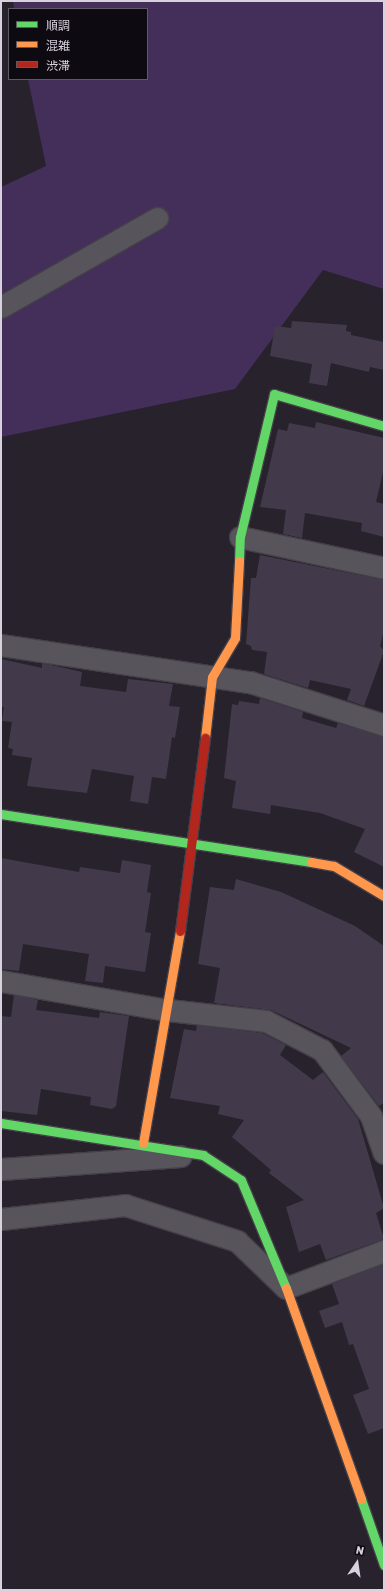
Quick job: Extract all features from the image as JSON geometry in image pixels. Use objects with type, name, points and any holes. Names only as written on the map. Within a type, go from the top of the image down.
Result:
[{"type":"street","points":[[1,308],[157,218]]},
{"type":"street","points":[[143,1143],[168,1010],[193,841],[212,677],[236,638],[240,537],[274,394],[384,426]]},
{"type":"street","points":[[240,537],[384,568]]},
{"type":"street","points":[[1,645],[250,682],[384,726]]},
{"type":"street","points":[[1,814],[193,841],[334,866],[384,896]]},
{"type":"street","points":[[1,981],[168,1010],[266,1021],[322,1050],[371,1116],[384,1153]]},
{"type":"street","points":[[1,1123],[143,1143],[203,1155],[241,1180],[286,1288],[384,1565]]},
{"type":"street","points":[[1,1169],[203,1155]]},
{"type":"street","points":[[1,1219],[125,1205],[237,1241],[286,1288]]},
{"type":"street","points":[[286,1288],[384,1251]]},
{"type":"shaded area","points":[[13,1],[384,1],[384,289],[323,270],[235,389],[1,437],[1,187],[46,166],[28,80],[148,80],[148,8],[14,8]]},
{"type":"building","points":[[292,321],[347,325],[346,331],[351,332],[351,335],[384,342],[384,370],[370,367],[369,372],[331,363],[327,386],[309,383],[312,364],[270,356],[275,326],[291,328]]},
{"type":"building","points":[[316,422],[384,438],[384,468],[376,502],[384,504],[384,537],[361,531],[362,523],[305,513],[302,538],[283,534],[286,510],[260,507],[278,429],[287,431],[289,423],[315,428]]},
{"type":"building","points":[[260,555],[384,580],[384,630],[380,646],[384,651],[364,706],[347,700],[351,689],[310,680],[308,688],[264,674],[267,652],[252,650],[251,646],[246,644],[251,578],[256,578]]},
{"type":"building","points":[[1,659],[42,668],[42,663],[82,672],[80,686],[126,692],[128,679],[173,684],[169,706],[180,707],[175,738],[172,737],[166,779],[152,777],[148,804],[130,801],[134,776],[92,769],[87,793],[27,786],[32,758],[12,755],[13,749],[8,748],[12,722],[2,721],[4,707],[1,707]]},
{"type":"building","points":[[260,698],[303,712],[302,718],[336,728],[338,723],[384,737],[384,867],[354,852],[365,829],[320,813],[271,805],[270,814],[232,808],[236,781],[224,778],[232,704],[238,705],[239,701],[259,704]]},
{"type":"building","points":[[1,858],[79,872],[80,867],[120,873],[122,860],[151,865],[147,892],[151,893],[145,932],[151,933],[145,972],[105,966],[103,983],[85,981],[89,954],[23,944],[19,971],[1,969]]},
{"type":"building","points":[[236,879],[281,892],[355,926],[384,946],[384,1103],[379,1106],[341,1056],[351,1048],[271,1010],[214,1003],[220,968],[198,964],[210,887],[234,890]]},
{"type":"building","points":[[14,995],[38,1000],[36,1010],[99,1018],[100,1012],[129,1016],[116,1106],[112,1109],[90,1105],[91,1097],[41,1089],[37,1115],[1,1111],[1,1016],[11,1017]]},
{"type":"building","points":[[197,1025],[262,1033],[286,1045],[280,1055],[313,1080],[323,1072],[358,1119],[384,1208],[376,1213],[384,1239],[326,1260],[320,1244],[299,1252],[286,1207],[304,1200],[269,1173],[271,1170],[232,1137],[244,1120],[218,1114],[220,1106],[170,1098],[184,1029],[196,1031]]},
{"type":"building","points":[[384,1264],[384,1428],[368,1434],[353,1395],[369,1389],[353,1344],[349,1345],[342,1322],[325,1328],[319,1311],[339,1304],[332,1284]]},
{"type":"traffic: fast","points":[[239,561],[240,537],[274,394],[384,426]]},
{"type":"traffic: fast","points":[[1,814],[311,862]]},
{"type":"traffic: fast","points":[[1,1123],[203,1155],[241,1180],[286,1288]]},
{"type":"traffic: fast","points":[[361,1499],[384,1565]]},
{"type":"traffic: slow","points":[[205,738],[212,677],[235,638],[239,561]]},
{"type":"traffic: slow","points":[[311,862],[334,866],[384,896]]},
{"type":"traffic: slow","points":[[143,1143],[180,931]]},
{"type":"traffic: slow","points":[[286,1288],[361,1499]]},
{"type":"traffic: jam","points":[[180,931],[205,738]]}]
